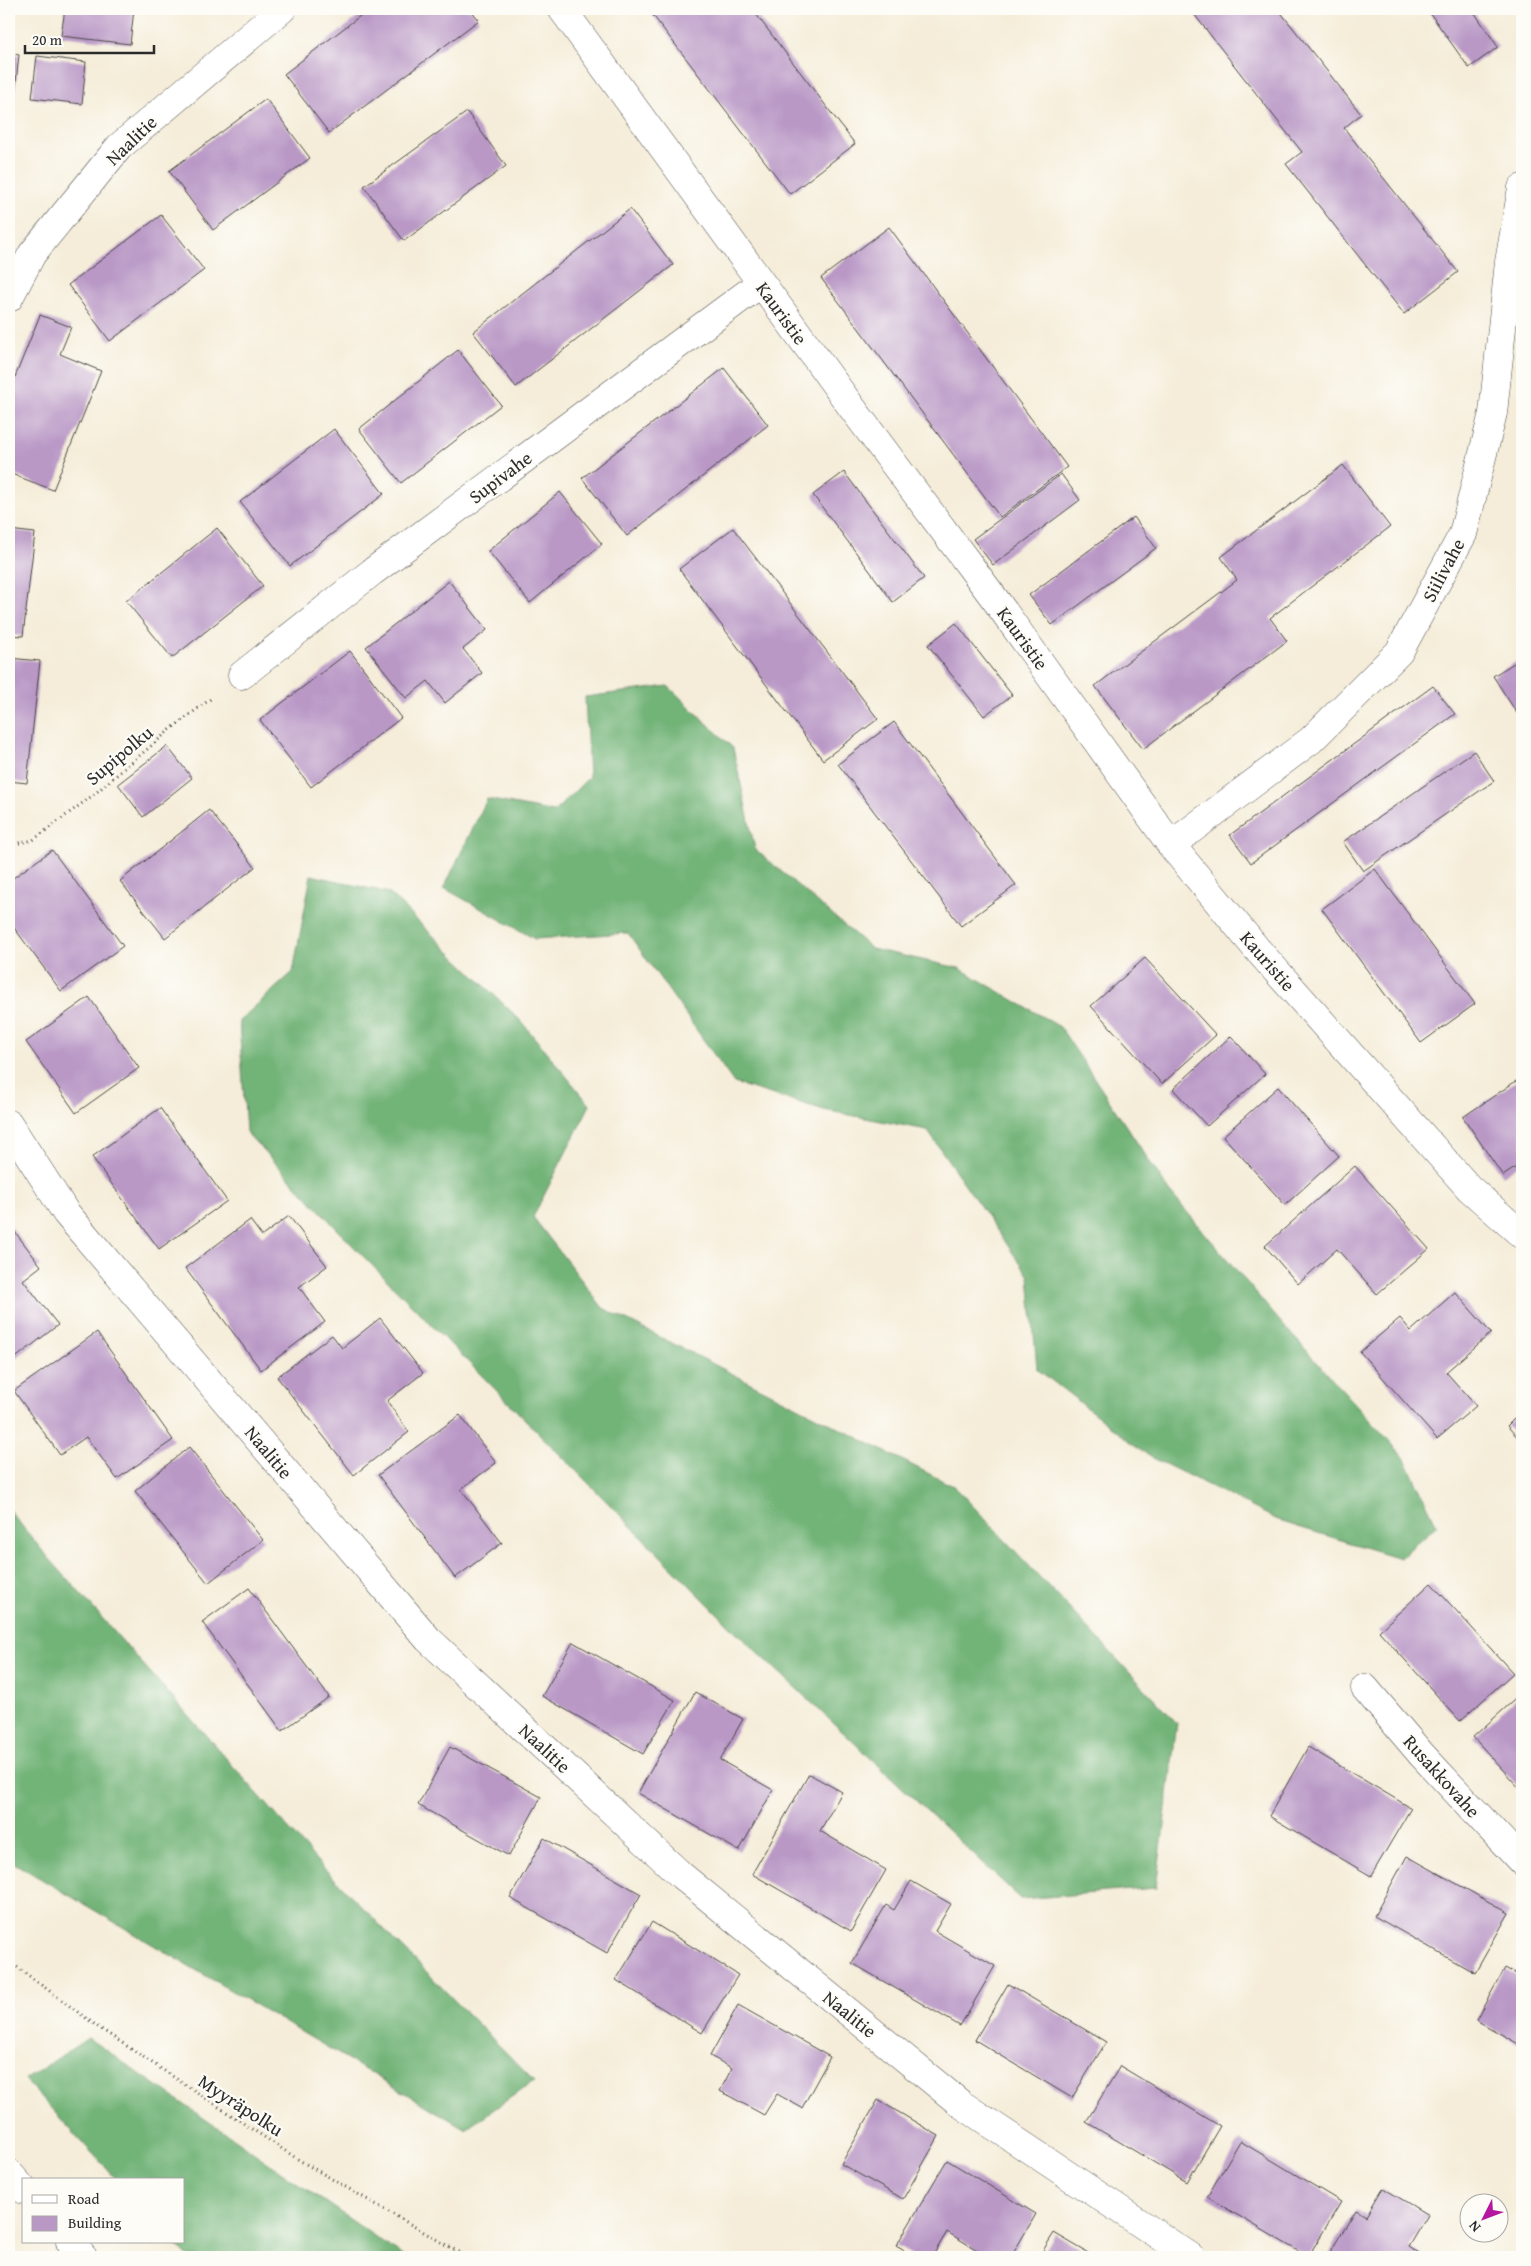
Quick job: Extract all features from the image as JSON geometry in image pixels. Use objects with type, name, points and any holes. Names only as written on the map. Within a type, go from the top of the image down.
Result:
[{"type":"street","name":"Naalitie","points":[[9,298],[32,254],[119,147],[282,9]]},
{"type":"street","name":"Kauristie","points":[[562,9],[761,284],[997,602],[1172,845],[1256,948],[1469,1188],[1522,1235]]},
{"type":"street","name":"Siilivahe","points":[[1172,845],[1311,740],[1399,652],[1463,534],[1493,413],[1509,262],[1522,188]]},
{"type":"street","name":"Supivahe","points":[[242,675],[372,572],[761,284]]},
{"type":"street","name":"Naalitie","points":[[9,1124],[66,1213],[428,1639],[682,1876],[961,2104],[1191,2257]]},
{"type":"street","name":"Rusakkovahe","points":[[1365,1688],[1422,1755],[1522,1862]]},
{"type":"street","points":[[9,2173],[22,2188]]},
{"type":"street","points":[[72,2244],[83,2257]]},
{"type":"path","name":"Supipolku","points":[[9,845],[33,840],[92,796],[171,729],[242,675]]},
{"type":"path","name":"Myyräpolku","points":[[9,1961],[98,2027],[299,2160],[467,2257]]},
{"type":"green space","points":[[668,686],[733,748],[755,849],[872,949],[959,968],[1060,1027],[1170,1192],[1283,1325],[1404,1457],[1437,1525],[1400,1558],[1282,1522],[1149,1456],[1037,1369],[1029,1276],[927,1130],[824,1110],[734,1083],[628,933],[535,939],[444,888],[487,799],[554,812],[589,777],[585,697]]},
{"type":"green space","points":[[311,875],[389,893],[520,1020],[590,1105],[533,1217],[603,1308],[955,1487],[1177,1723],[1156,1888],[1021,1899],[735,1631],[357,1250],[246,1132],[239,1021],[293,972]]},
{"type":"green space","points":[[9,1510],[41,1549],[317,1861],[534,2081],[466,2129],[9,1860]]},
{"type":"green space","points":[[88,2038],[405,2257],[188,2257],[176,2244],[185,2244],[185,2178],[115,2178],[25,2080]]},
{"type":"building","points":[[65,9],[134,9],[130,44],[61,36]]},
{"type":"building","points":[[369,9],[470,9],[479,20],[329,133],[284,74]]},
{"type":"building","points":[[648,9],[752,9],[855,144],[790,194]]},
{"type":"building","points":[[1190,9],[1278,9],[1361,114],[1344,128],[1458,272],[1404,314],[1286,164],[1302,152]]},
{"type":"building","points":[[1427,9],[1472,9],[1498,47],[1469,68]]},
{"type":"building","points":[[9,53],[19,55],[10,137],[9,137]]},
{"type":"building","points":[[37,56],[86,62],[82,104],[32,98]]},
{"type":"building","points":[[266,99],[310,158],[213,230],[169,171]]},
{"type":"building","points":[[467,112],[506,166],[404,241],[364,186]]},
{"type":"building","points":[[630,209],[673,265],[516,387],[473,332]]},
{"type":"building","points":[[161,215],[204,270],[110,341],[68,285]]},
{"type":"building","points":[[889,227],[1067,467],[1000,517],[821,278]]},
{"type":"building","points":[[40,315],[71,327],[60,354],[101,371],[53,490],[9,473],[9,392]]},
{"type":"building","points":[[458,350],[501,405],[401,483],[359,429]]},
{"type":"building","points":[[724,368],[768,425],[627,536],[582,478]]},
{"type":"building","points":[[334,429],[384,494],[290,566],[240,502]]},
{"type":"building","points":[[1343,465],[1390,527],[1270,618],[1287,641],[1143,749],[1095,686],[1237,580],[1221,557]]},
{"type":"building","points":[[844,472],[924,578],[893,602],[813,495]]},
{"type":"building","points":[[1061,474],[1080,500],[993,565],[973,539]]},
{"type":"building","points":[[560,492],[602,544],[530,603],[488,551]]},
{"type":"building","points":[[1134,517],[1156,548],[1052,625],[1029,595]]},
{"type":"building","points":[[217,528],[263,586],[172,658],[126,601]]},
{"type":"building","points":[[733,528],[878,719],[823,760],[679,569]]},
{"type":"building","points":[[9,530],[35,533],[23,636],[9,635]]},
{"type":"building","points":[[449,581],[487,630],[463,649],[482,673],[445,703],[428,681],[406,698],[366,647]]},
{"type":"building","points":[[956,623],[1012,695],[984,716],[928,645]]},
{"type":"building","points":[[350,651],[401,718],[311,787],[260,720]]},
{"type":"building","points":[[9,658],[40,661],[27,783],[9,781]]},
{"type":"building","points":[[1522,658],[1522,721],[1493,676]]},
{"type":"building","points":[[1433,686],[1455,714],[1251,863],[1230,835]]},
{"type":"building","points":[[894,722],[1016,885],[961,926],[838,764]]},
{"type":"building","points":[[167,746],[192,778],[143,817],[118,784]]},
{"type":"building","points":[[1474,751],[1494,781],[1363,871],[1343,842]]},
{"type":"building","points":[[209,810],[255,867],[165,938],[120,881]]},
{"type":"building","points":[[52,850],[123,946],[61,991],[9,921],[9,881]]},
{"type":"building","points":[[1375,869],[1475,1004],[1421,1043],[1322,909]]},
{"type":"building","points":[[1145,958],[1216,1035],[1162,1084],[1091,1006]]},
{"type":"building","points":[[89,997],[139,1068],[76,1113],[26,1042]]},
{"type":"building","points":[[1231,1036],[1265,1074],[1207,1126],[1173,1089]]},
{"type":"building","points":[[1522,1077],[1522,1163],[1503,1176],[1463,1117]]},
{"type":"building","points":[[1278,1087],[1339,1156],[1285,1205],[1223,1136]]},
{"type":"building","points":[[160,1108],[227,1201],[159,1249],[92,1157]]},
{"type":"building","points":[[1355,1166],[1429,1249],[1377,1294],[1337,1249],[1298,1284],[1265,1246]]},
{"type":"building","points":[[289,1216],[327,1266],[299,1287],[325,1322],[261,1370],[185,1268],[250,1220],[262,1236]]},
{"type":"building","points":[[9,1224],[41,1266],[23,1280],[58,1325],[9,1363]]},
{"type":"building","points":[[1455,1292],[1491,1333],[1446,1372],[1476,1406],[1437,1439],[1360,1352],[1400,1318],[1411,1331]]},
{"type":"building","points":[[380,1318],[423,1373],[387,1401],[409,1432],[354,1475],[277,1377],[332,1335],[342,1348]]},
{"type":"building","points":[[97,1332],[173,1440],[117,1479],[86,1437],[60,1455],[14,1391]]},
{"type":"building","points":[[1522,1411],[1522,1442],[1507,1426]]},
{"type":"building","points":[[460,1415],[496,1463],[461,1489],[502,1543],[455,1578],[378,1475]]},
{"type":"building","points":[[189,1447],[263,1540],[208,1583],[135,1491]]},
{"type":"building","points":[[1431,1583],[1513,1673],[1460,1721],[1379,1631]]},
{"type":"building","points":[[249,1588],[329,1697],[282,1731],[202,1622]]},
{"type":"building","points":[[573,1642],[675,1700],[643,1754],[542,1696]]},
{"type":"building","points":[[695,1692],[743,1719],[720,1760],[773,1790],[739,1851],[638,1793]]},
{"type":"building","points":[[1522,1693],[1522,1791],[1473,1737]]},
{"type":"building","points":[[450,1747],[541,1797],[509,1856],[418,1805]]},
{"type":"building","points":[[1308,1747],[1411,1808],[1371,1876],[1269,1816]]},
{"type":"building","points":[[809,1774],[842,1792],[820,1831],[886,1870],[851,1931],[752,1874]]},
{"type":"building","points":[[544,1838],[641,1894],[607,1953],[510,1898]]},
{"type":"building","points":[[1407,1856],[1509,1913],[1475,1973],[1374,1916]]},
{"type":"building","points":[[911,1881],[951,1904],[935,1931],[995,1966],[960,2026],[852,1963],[886,1905],[894,1910]]},
{"type":"building","points":[[652,1922],[738,1975],[702,2033],[616,1980]]},
{"type":"building","points":[[1505,1968],[1522,1977],[1522,2046],[1476,2020]]},
{"type":"building","points":[[1008,1984],[1106,2042],[1072,2098],[975,2040]]},
{"type":"building","points":[[738,2005],[830,2057],[802,2108],[777,2094],[764,2115],[720,2091],[732,2068],[710,2056]]},
{"type":"building","points":[[1120,2066],[1220,2126],[1187,2182],[1086,2122]]},
{"type":"building","points":[[878,2100],[939,2136],[903,2199],[841,2164]]},
{"type":"building","points":[[1240,2141],[1341,2202],[1308,2257],[1207,2197]]},
{"type":"building","points":[[947,2160],[1036,2214],[1011,2257],[989,2257],[947,2232],[932,2257],[915,2257],[896,2246]]},
{"type":"building","points":[[1383,2188],[1428,2215],[1409,2247],[1425,2257],[1327,2257],[1356,2210],[1366,2216]]},
{"type":"building","points":[[1054,2233],[1095,2257],[1039,2257]]}]
